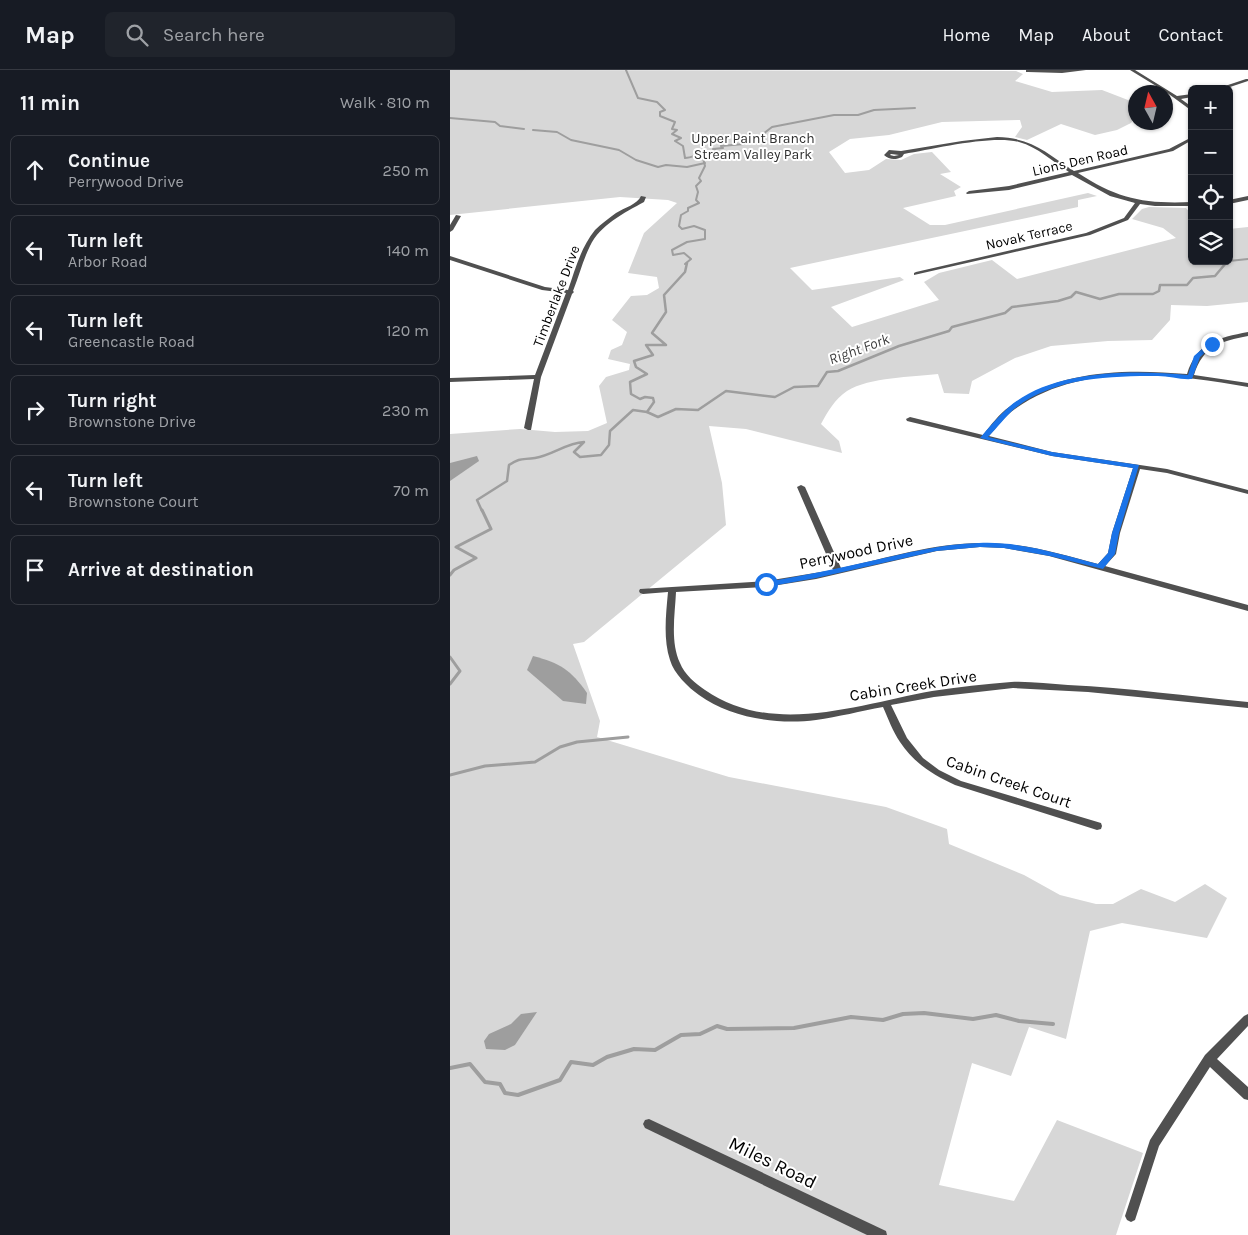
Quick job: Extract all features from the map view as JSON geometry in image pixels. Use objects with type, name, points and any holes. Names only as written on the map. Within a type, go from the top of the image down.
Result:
[{"type":"street","points":[[1028,71],[1062,72],[1084,70]]},
{"type":"street","points":[[1132,70],[1178,98],[1188,107]]},
{"type":"street","points":[[1230,85],[1246,80]]},
{"type":"street","points":[[1178,98],[1188,96]]},
{"type":"street","points":[[901,153],[1009,139],[1021,141],[1037,149],[1107,194],[1138,203],[1188,204]]},
{"type":"street","name":"Lions Den Road","points":[[969,193],[1009,188],[1170,150],[1188,140]]},
{"type":"street","name":"Timberlake Drive","points":[[528,428],[538,377],[587,246],[598,229],[612,217],[642,201],[643,197]]},
{"type":"street","points":[[1233,201],[1248,198]]},
{"type":"street","name":"Novak Terrace","points":[[916,274],[1088,234],[1126,220],[1138,203]]},
{"type":"street","points":[[450,230],[458,216]]},
{"type":"street","points":[[450,258],[544,289],[571,292]]},
{"type":"street","points":[[1190,378],[1197,356],[1212,344],[1231,337],[1248,334]]},
{"type":"street","points":[[984,438],[1012,408],[1034,394],[1057,385],[1102,376],[1160,374],[1248,385]]},
{"type":"street","points":[[450,380],[538,377]]},
{"type":"street","points":[[910,419],[1052,454],[1167,471],[1248,492]]},
{"type":"street","points":[[1100,567],[1112,554],[1116,533],[1137,466]]},
{"type":"street","points":[[801,487],[838,571]]},
{"type":"street","name":"Perrywood Drive","points":[[643,591],[766,584],[838,571],[936,549],[980,545],[1004,546],[1050,554],[1248,608]]},
{"type":"street","name":"Cabin Creek Drive","points":[[672,590],[670,642],[676,665],[693,688],[724,706],[758,715],[797,718],[886,704],[934,694],[1013,685],[1088,689],[1248,704]]},
{"type":"street","name":"Cabin Creek Court","points":[[886,704],[904,740],[920,760],[936,772],[958,783],[1097,826]]},
{"type":"street","points":[[1131,1216],[1154,1144],[1209,1059],[1248,1020]]},
{"type":"street","points":[[1209,1059],[1248,1095]]},
{"type":"street","name":"Miles Road","points":[[649,1124],[881,1235]]},
{"type":"green space","name":"Upper Paint Branch Stream Valley Park","points":[[450,70],[1016,71],[1023,74],[1015,81],[1052,92],[1102,90],[1128,100],[1128,124],[1117,130],[1095,135],[1061,124],[1027,140],[1015,137],[1022,127],[1020,120],[942,122],[889,135],[850,139],[829,152],[845,173],[869,170],[886,159],[901,160],[914,154],[932,152],[951,172],[940,174],[961,187],[954,191],[956,196],[903,208],[930,225],[945,225],[1088,193],[1097,196],[1078,200],[1078,207],[790,268],[812,290],[900,277],[904,280],[831,307],[852,327],[939,300],[924,282],[939,273],[992,260],[1017,279],[1176,238],[1163,228],[1132,219],[1142,209],[1149,207],[1186,208],[1188,210],[1188,265],[1233,265],[1233,229],[1248,227],[1248,302],[1207,306],[1171,305],[1170,320],[1152,340],[1108,341],[1051,346],[1015,358],[972,381],[969,394],[944,393],[938,374],[891,378],[856,386],[839,398],[821,424],[839,441],[842,453],[746,429],[709,426],[722,483],[726,525],[584,642],[573,644],[600,721],[597,737],[729,777],[886,807],[947,829],[949,844],[1024,875],[1060,895],[1096,904],[1113,904],[1141,889],[1175,902],[1205,884],[1227,898],[1207,938],[1122,923],[1090,931],[1066,1039],[1029,1027],[1011,1076],[972,1063],[939,1185],[1014,1201],[1057,1120],[1143,1153],[1116,1235],[450,1235],[450,434],[520,429],[555,432],[588,431],[607,423],[599,386],[606,377],[629,370],[630,364],[608,359],[611,350],[622,345],[627,332],[612,320],[631,296],[647,295],[659,288],[657,277],[628,273],[644,233],[677,203],[668,200],[620,197],[450,215]]},
{"type":"shaded area","points":[[477,456],[479,461],[450,481],[450,463]]},
{"type":"shaded area","points":[[533,656],[564,668],[576,678],[587,693],[586,704],[563,701],[527,670]]},
{"type":"shaded area","points":[[537,1012],[515,1045],[505,1050],[486,1049],[484,1041],[489,1034],[511,1024],[521,1014]]},
{"type":"waterway","points":[[626,70],[638,98],[657,102],[665,110],[660,112],[660,116],[675,122],[672,129],[677,130],[672,134],[681,138],[675,141],[683,146],[685,158],[707,153]]},
{"type":"waterway","points":[[704,163],[703,158],[706,154],[715,153],[716,151],[713,149],[723,148],[721,146],[744,144],[759,138],[765,138],[763,134],[772,127],[834,115],[858,115],[874,110],[915,108]]},
{"type":"waterway","points":[[450,118],[495,122],[500,126],[524,129]]},
{"type":"waterway","points":[[533,130],[557,132],[571,140],[619,150],[636,160],[658,167],[666,165],[687,167],[704,163]]},
{"type":"waterway","points":[[685,264],[691,259],[684,253],[673,255],[672,250],[687,242],[705,239],[705,230],[694,226],[682,229],[679,226],[681,215],[688,211],[688,208],[699,203],[696,200],[698,192],[696,186],[701,181],[699,178],[705,166],[704,163]]},
{"type":"waterway","name":"Right Fork","points":[[1233,261],[1248,259]]},
{"type":"waterway","points":[[647,412],[654,402],[653,398],[645,397],[640,399],[631,394],[630,382],[647,374],[636,367],[634,361],[653,355],[646,345],[666,345],[652,333],[666,312],[664,295],[685,272],[687,263]]},
{"type":"waterway","name":"Right Fork","points":[[647,412],[658,417],[676,409],[698,410],[726,391],[775,397],[794,387],[818,386],[827,372],[838,371],[899,346],[949,331],[952,327],[1005,313],[1012,307],[1058,301],[1071,297],[1076,292],[1100,299],[1119,294],[1153,294],[1159,291],[1160,285],[1187,285],[1193,278],[1215,276],[1224,265]]},
{"type":"waterway","name":"Right Fork","points":[[482,511],[477,500],[507,481],[509,465],[513,462],[535,458],[571,444],[584,442],[574,452],[580,457],[601,455],[609,445],[610,431],[633,410],[647,412]]},
{"type":"waterway","name":"Right Fork","points":[[450,575],[454,570],[476,558],[456,547],[491,529],[482,510]]},
{"type":"waterway","name":"Right Fork","points":[[450,657],[460,671],[450,684]]},
{"type":"waterway","points":[[450,775],[485,766],[535,762],[560,747],[577,742],[628,737]]},
{"type":"waterway","points":[[450,1068],[470,1064],[485,1082],[500,1084],[505,1093],[518,1095],[560,1080],[571,1062],[593,1065],[607,1057],[634,1049],[655,1050],[681,1035],[700,1034],[717,1026],[727,1029],[794,1028],[851,1017],[883,1020],[903,1014],[924,1013],[973,1019],[996,1015],[1019,1021],[1053,1024]]},
{"type":"route","points":[[766,584],[816,576],[936,549],[980,545],[1004,546],[1050,554],[1100,567],[1112,554],[1116,533],[1137,466],[1052,454],[984,438],[1012,408],[1034,394],[1057,385],[1102,376],[1133,374],[1160,374],[1190,378],[1197,356],[1212,344]]}]
